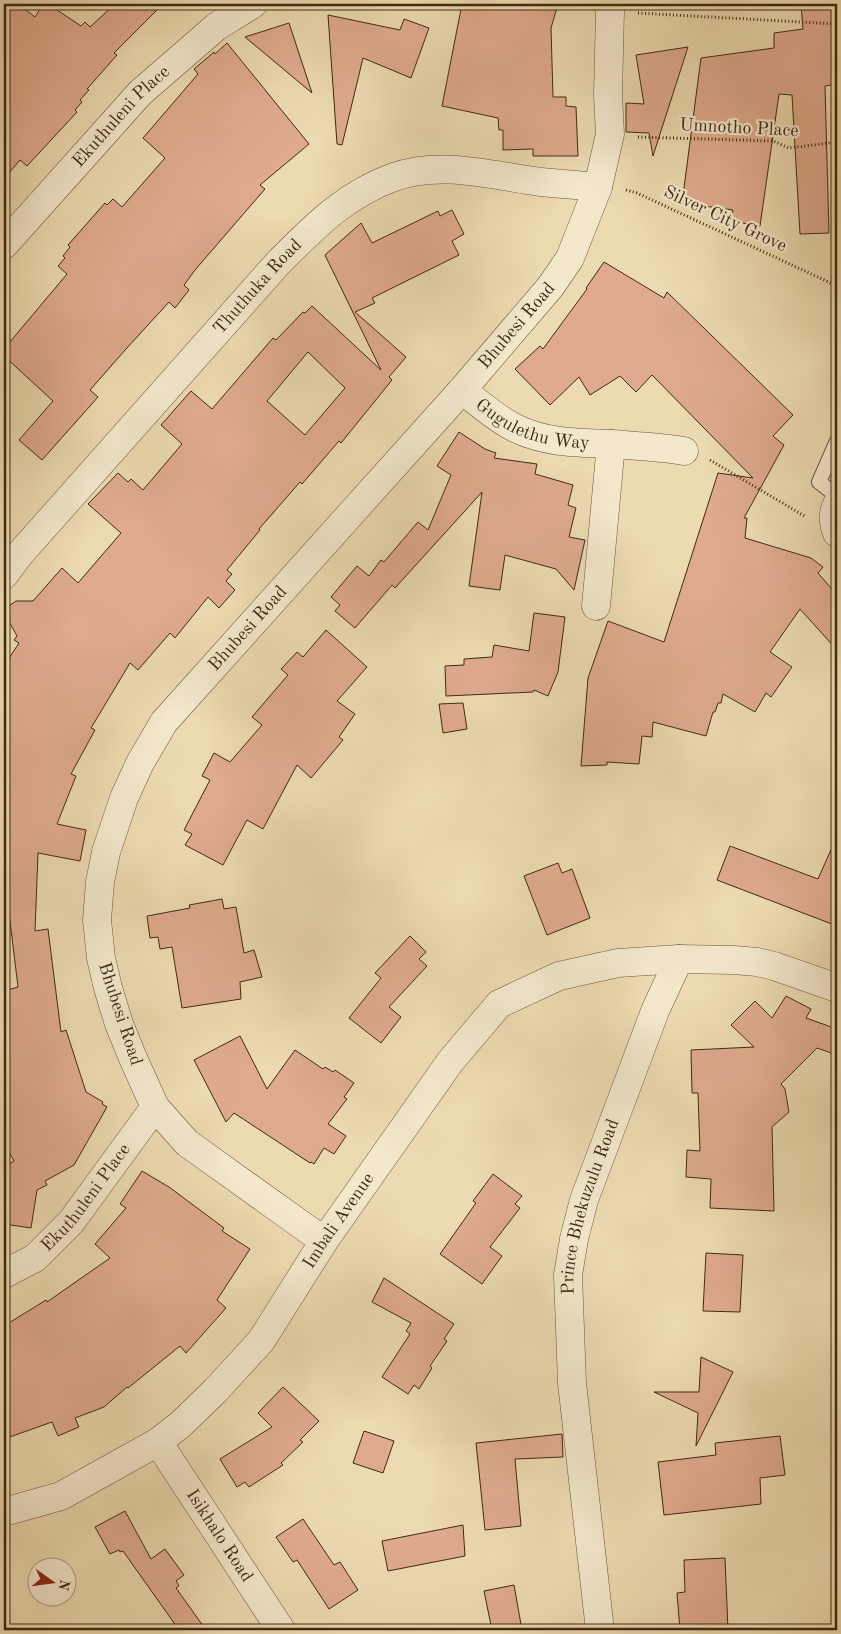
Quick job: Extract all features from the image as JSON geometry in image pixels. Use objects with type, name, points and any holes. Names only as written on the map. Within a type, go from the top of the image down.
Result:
[{"type":"street","name":"Ekuthuleni Place","points":[[4,245],[140,93],[216,27],[253,4]]},
{"type":"street","name":"Bhubesi Road","points":[[324,1241],[186,1142],[155,1107],[119,1024],[101,958],[97,920],[100,882],[106,852],[124,798],[140,763],[164,722],[462,390],[551,286],[570,258],[598,187],[610,134],[604,6]]},
{"type":"street","name":"Thuthuka Road","points":[[4,575],[279,262],[318,222],[350,199],[369,187],[395,176],[442,170],[471,171],[544,182],[598,187]]},
{"type":"street","name":"Gugulethu Way","points":[[462,390],[494,415],[515,428],[537,436],[564,442],[652,446],[684,450]]},
{"type":"street","name":"Gugulethu Way","points":[[596,606],[610,444]]},
{"type":"street","points":[[678,959],[756,962],[774,966],[837,988]]},
{"type":"street","name":"Imbali Avenue","points":[[4,1512],[61,1496],[158,1442],[181,1424],[215,1391],[261,1340],[324,1241],[450,1062],[499,1004],[559,976],[618,963],[678,959]]},
{"type":"street","name":"Prince Bhekuzulu Road","points":[[600,1630],[572,1383],[568,1275],[574,1239],[584,1200],[655,1011],[678,959]]},
{"type":"street","name":"Ekuthuleni Place","points":[[4,1274],[35,1258],[71,1222],[155,1107]]},
{"type":"street","name":"Isikhalo Road","points":[[158,1442],[281,1630]]},
{"type":"lane","points":[[837,441],[819,482],[837,496]]},
{"type":"path","points":[[604,6],[659,15],[837,24]]},
{"type":"path","name":"Umnotho Place","points":[[610,134],[638,137],[773,141],[789,148],[837,142]]},
{"type":"path","name":"Silver City Grove","points":[[598,187],[620,188],[637,193],[837,286]]},
{"type":"path","points":[[684,450],[707,458],[816,521],[836,520]]},
{"type":"building","points":[[4,4],[18,4],[35,17],[43,4],[48,4],[81,26],[85,22],[90,27],[115,4],[163,4],[114,53],[117,55],[87,89],[89,90],[80,100],[82,102],[75,110],[77,112],[27,166],[20,160],[4,179]]},
{"type":"building","points":[[462,4],[558,4],[551,28],[553,97],[566,97],[566,106],[576,107],[578,156],[533,156],[533,149],[503,150],[503,130],[499,130],[498,118],[442,106]]},
{"type":"building","points":[[801,4],[837,4],[837,84],[825,86],[829,233],[800,234],[792,95],[779,94],[760,226],[731,221],[733,210],[682,203],[701,58],[774,48],[774,33],[803,29]]},
{"type":"building","points":[[328,15],[400,30],[404,19],[429,28],[411,78],[363,58],[342,145],[337,144]]},
{"type":"building","points":[[289,23],[312,93],[245,37]]},
{"type":"building","points":[[227,43],[309,144],[260,185],[265,189],[195,270],[184,285],[189,290],[175,308],[169,302],[90,390],[98,397],[42,460],[19,440],[53,401],[4,356],[4,349],[67,274],[58,266],[65,258],[63,256],[70,247],[68,245],[105,203],[107,205],[113,199],[122,207],[165,158],[143,138],[198,74],[194,69]]},
{"type":"building","points":[[688,47],[653,156],[649,133],[626,132],[626,103],[644,104],[636,55]]},
{"type":"building","points":[[452,210],[464,234],[452,241],[459,255],[372,298],[375,303],[355,312],[406,357],[389,377],[392,380],[341,443],[339,441],[302,484],[300,482],[259,529],[227,570],[232,574],[226,581],[235,590],[219,608],[208,597],[175,638],[170,633],[138,670],[130,663],[91,728],[95,730],[71,774],[76,776],[57,824],[86,830],[80,861],[38,853],[35,931],[48,929],[61,1032],[66,1030],[86,1092],[103,1102],[102,1104],[107,1107],[74,1165],[45,1181],[47,1185],[37,1190],[31,1228],[4,1224],[4,1167],[14,1161],[4,1142],[4,991],[18,987],[9,913],[4,913],[4,666],[19,643],[14,640],[17,636],[7,618],[7,609],[16,601],[33,601],[62,568],[78,583],[121,533],[88,504],[118,473],[128,482],[131,479],[143,490],[182,444],[161,425],[191,391],[212,409],[273,338],[276,340],[303,312],[305,313],[312,306],[381,370],[325,255],[361,223],[372,243],[438,211],[440,216]],"holes":[[[308,352],[345,388],[305,435],[267,401]]]},
{"type":"building","points":[[604,262],[664,298],[667,292],[793,415],[773,436],[784,445],[744,518],[747,518],[745,538],[811,558],[823,567],[818,573],[837,595],[837,650],[800,609],[770,652],[792,667],[771,697],[766,693],[755,712],[723,694],[721,703],[718,703],[715,712],[713,712],[706,736],[653,722],[652,737],[642,736],[639,764],[607,762],[607,765],[581,766],[588,678],[608,621],[664,642],[718,473],[753,478],[652,375],[636,392],[620,376],[590,395],[579,377],[550,405],[515,369],[540,346],[543,349],[587,289]]},
{"type":"building","points":[[459,432],[485,449],[496,453],[494,458],[537,464],[535,474],[573,485],[568,505],[576,508],[569,537],[585,540],[574,590],[556,569],[505,555],[500,590],[469,586],[482,492],[395,588],[392,585],[355,628],[335,611],[340,605],[331,597],[357,566],[369,576],[381,560],[384,562],[418,522],[428,530],[451,475],[437,466]]},
{"type":"building","points":[[534,613],[565,617],[558,672],[548,696],[534,690],[533,692],[446,696],[445,666],[464,665],[464,659],[492,657],[494,645],[529,651]]},
{"type":"building","points":[[326,630],[367,667],[337,701],[355,714],[339,737],[343,740],[311,778],[297,765],[263,829],[247,820],[223,865],[185,845],[192,834],[184,830],[210,780],[202,776],[214,753],[230,762],[262,725],[252,717],[288,675],[281,669],[297,652],[303,657]]},
{"type":"building","points":[[463,703],[467,729],[443,733],[439,704]]},
{"type":"building","points":[[837,836],[837,926],[717,880],[730,846],[818,879]]},
{"type":"building","points":[[558,863],[562,873],[572,869],[590,918],[547,935],[524,876]]},
{"type":"building","points":[[222,899],[224,909],[236,907],[244,953],[254,950],[262,977],[240,982],[241,999],[182,1008],[172,947],[160,949],[158,937],[150,938],[147,916],[190,908],[189,905]]},
{"type":"building","points":[[410,936],[426,952],[419,959],[427,966],[389,1007],[401,1017],[381,1043],[349,1018],[381,978],[375,973]]},
{"type":"building","points":[[786,996],[811,1009],[806,1018],[837,1029],[837,1055],[817,1048],[781,1084],[785,1089],[789,1112],[772,1127],[774,1211],[710,1208],[711,1179],[686,1177],[687,1150],[700,1151],[698,1093],[692,1093],[691,1050],[754,1047],[731,1025],[755,1001],[772,1018]]},
{"type":"building","points":[[240,1036],[267,1089],[295,1050],[323,1069],[325,1067],[333,1072],[335,1070],[354,1083],[344,1097],[347,1099],[328,1124],[346,1136],[334,1154],[324,1148],[314,1164],[310,1163],[234,1113],[226,1122],[194,1060]]},
{"type":"building","points":[[142,1171],[169,1187],[224,1228],[222,1231],[250,1249],[217,1300],[226,1308],[186,1353],[180,1346],[104,1407],[75,1418],[79,1427],[58,1436],[52,1422],[4,1439],[4,1326],[46,1300],[47,1302],[110,1258],[95,1244],[126,1208],[120,1204]]},
{"type":"building","points":[[493,1174],[522,1196],[515,1204],[520,1208],[490,1247],[502,1256],[482,1284],[440,1254],[476,1203],[473,1201]]},
{"type":"building","points":[[706,1253],[743,1255],[740,1312],[703,1311]]},
{"type":"building","points":[[384,1278],[454,1324],[444,1339],[447,1341],[430,1366],[432,1368],[419,1389],[414,1385],[408,1394],[382,1377],[410,1334],[406,1331],[411,1323],[372,1302]]},
{"type":"building","points":[[701,1357],[733,1372],[696,1446],[698,1413],[654,1392],[699,1392]]},
{"type":"building","points":[[283,1387],[319,1421],[300,1440],[303,1442],[281,1463],[283,1465],[249,1487],[245,1482],[237,1487],[220,1459],[272,1427],[258,1413]]},
{"type":"building","points":[[364,1431],[394,1441],[383,1473],[353,1463]]},
{"type":"building","points":[[562,1434],[563,1457],[515,1459],[521,1526],[485,1530],[476,1443]]},
{"type":"building","points":[[780,1436],[785,1475],[760,1478],[761,1504],[664,1515],[658,1462],[716,1455],[715,1443]]},
{"type":"building","points":[[125,1511],[151,1559],[165,1549],[184,1575],[176,1581],[179,1586],[176,1588],[206,1630],[179,1630],[123,1551],[120,1552],[119,1550],[110,1554],[95,1527]]},
{"type":"building","points":[[303,1519],[334,1565],[340,1562],[358,1590],[329,1609],[297,1560],[293,1562],[276,1537]]},
{"type":"building","points":[[463,1525],[465,1556],[388,1571],[382,1541]]},
{"type":"building","points":[[725,1558],[728,1630],[680,1630],[677,1593],[685,1592],[684,1560]]},
{"type":"building","points":[[514,1585],[522,1630],[492,1630],[484,1591]]}]
